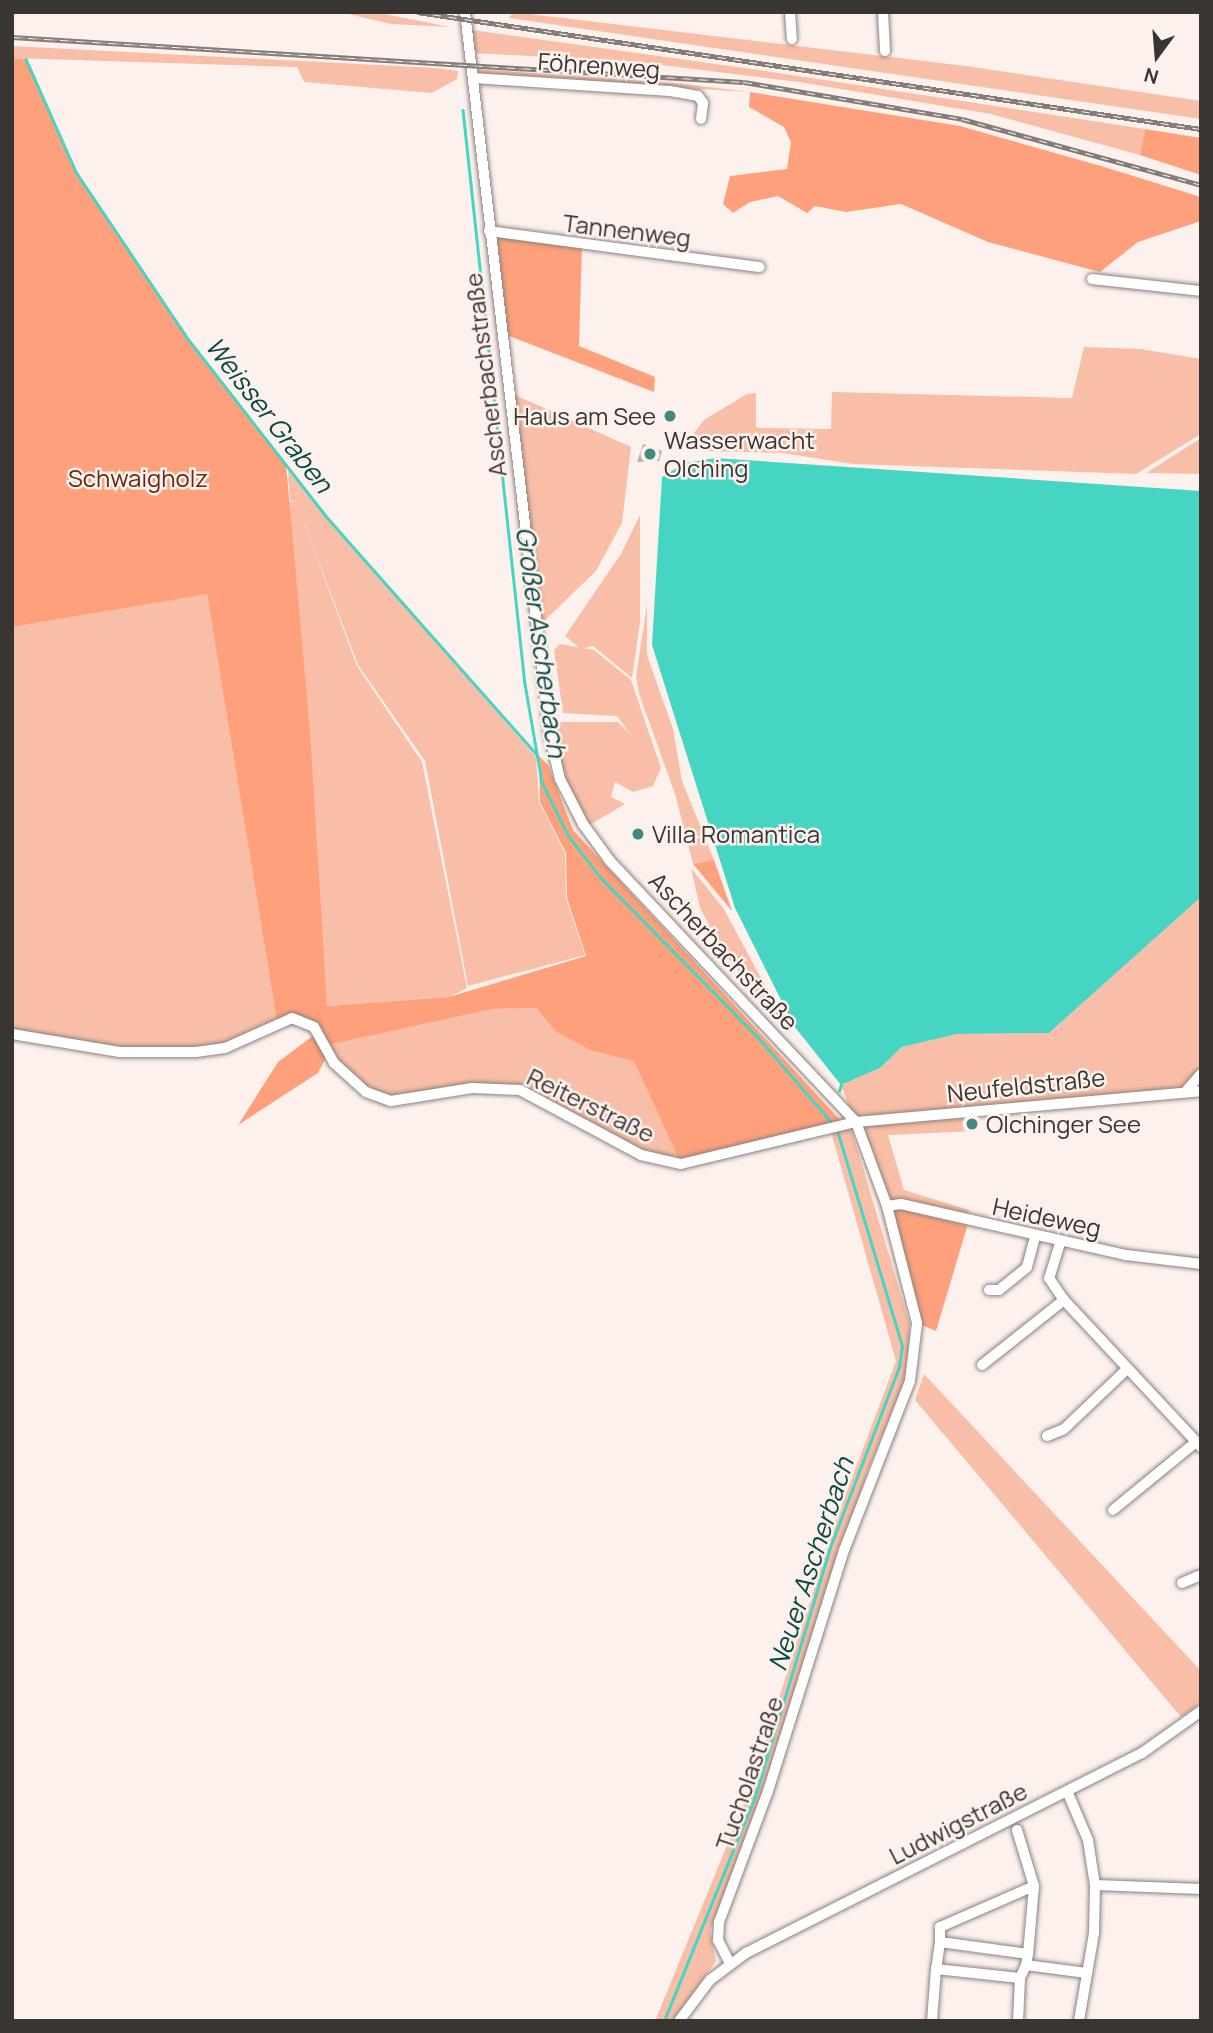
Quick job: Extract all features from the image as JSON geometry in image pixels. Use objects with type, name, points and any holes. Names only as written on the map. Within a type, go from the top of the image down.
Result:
[{"type":"street","name":"Ascherbachstraße","points":[[465,12],[550,737],[560,779],[583,824],[610,861],[856,1122],[887,1206],[917,1323],[914,1365]]},
{"type":"street","points":[[790,12],[792,39]]},
{"type":"street","points":[[883,12],[885,51]]},
{"type":"street","name":"Föhrenweg","points":[[472,78],[670,91],[698,96],[703,103],[701,119]]},
{"type":"street","name":"Tannenweg","points":[[489,232],[760,267]]},
{"type":"street","points":[[1092,279],[1201,291]]},
{"type":"street","name":"Reiterstraße","points":[[12,1034],[120,1052],[196,1052],[225,1048],[292,1018],[314,1027],[334,1063],[366,1093],[391,1101],[472,1088],[520,1090],[640,1156],[664,1163],[681,1164],[856,1122]]},
{"type":"street","points":[[1187,1090],[1201,1074]]},
{"type":"street","name":"Neufeldstraße","points":[[856,1122],[1187,1090],[1201,1091]]},
{"type":"street","name":"Heideweg","points":[[887,1206],[901,1204],[1060,1243],[1201,1264]]},
{"type":"street","points":[[989,1290],[999,1290],[1027,1266],[1035,1237]]},
{"type":"street","points":[[1060,1243],[1049,1278],[1064,1300],[1198,1445],[1113,1510]]},
{"type":"street","points":[[982,1365],[1064,1300]]},
{"type":"street","name":"Tucholastraße","points":[[730,1964],[718,1940],[719,1922],[768,1791],[844,1550],[914,1365]]},
{"type":"street","points":[[1047,1436],[1064,1429],[1128,1367]]},
{"type":"street","points":[[1182,1583],[1201,1575]]},
{"type":"street","name":"Ludwigstraße","points":[[730,1964],[1142,1753],[1201,1711]]},
{"type":"street","points":[[1067,1791],[1088,1840],[1095,1885],[1079,2021]]},
{"type":"street","points":[[1017,1830],[1034,1886],[1027,1960],[1020,1978],[1018,2021]]},
{"type":"street","points":[[1095,1885],[1201,1889]]},
{"type":"street","points":[[932,2021],[940,1927],[1034,1886]]},
{"type":"street","points":[[940,1942],[1086,1973]]},
{"type":"street","points":[[680,2021],[710,1980],[730,1964]]},
{"type":"street","points":[[936,1969],[1020,1978]]},
{"type":"shaded area","points":[[340,12],[374,12],[450,27],[391,24]]},
{"type":"shaded area","points":[[513,12],[966,66],[1201,101],[1201,119],[509,18]]},
{"type":"shaded area","points":[[472,30],[752,69],[1145,129],[1140,155],[991,114],[799,82],[638,62],[474,53]]},
{"type":"shaded area","points":[[12,46],[458,71],[457,79],[432,93],[304,82],[297,67],[12,58]]},
{"type":"shaded area","points":[[477,69],[684,84],[750,92],[481,76]]},
{"type":"shaded area","points":[[1084,347],[1141,349],[1201,359],[1201,434],[1136,474],[853,464],[783,453],[704,451],[691,437],[704,420],[747,394],[756,393],[756,427],[761,428],[831,429],[832,392],[1072,398]]},
{"type":"shaded area","points":[[513,394],[631,447],[622,523],[596,571],[540,625]]},
{"type":"shaded area","points":[[1201,439],[1201,474],[1146,473],[1198,440]]},
{"type":"shaded area","points":[[288,470],[536,757],[539,802],[565,853],[566,898],[585,955],[468,986],[425,761],[358,665],[298,507],[357,666],[422,762],[467,988],[449,997],[327,1006],[289,501],[296,502],[290,500]]},
{"type":"shaded area","points":[[640,515],[640,622],[632,678],[593,646],[581,649],[565,636],[621,554]]},
{"type":"shaded area","points":[[207,593],[277,1022],[225,1048],[120,1052],[12,1034],[12,627]]},
{"type":"shaded area","points":[[647,605],[647,655],[673,729],[682,781],[714,860],[693,864],[675,794],[639,694],[636,676]]},
{"type":"shaded area","points":[[560,644],[594,650],[631,680],[661,768],[653,786],[633,792],[615,782],[611,797],[625,804],[591,824],[583,824],[560,779],[548,722],[618,722],[630,734],[617,716],[563,713],[554,650]]},
{"type":"shaded area","points":[[691,868],[724,909],[791,1034],[725,955],[700,908]]},
{"type":"shaded area","points":[[1201,897],[1201,1074],[1187,1090],[981,1111],[976,1131],[888,1135],[904,1190],[969,1210],[967,1227],[888,1210],[841,1085],[880,1068],[902,1047],[957,1034],[1049,1033]]},
{"type":"shaded area","points":[[536,1008],[556,1032],[590,1050],[634,1060],[681,1164],[664,1163],[520,1090],[390,1098],[370,1093],[329,1053],[333,1044],[492,1009]]},
{"type":"shaded area","points":[[851,1128],[909,1322],[910,1368],[868,1470],[753,1824],[710,1930],[716,1961],[673,2021],[655,2021],[748,1794],[837,1518],[896,1361],[831,1132]]},
{"type":"shaded area","points":[[924,1374],[1201,1671],[1201,1703],[1181,1717],[915,1400]]},
{"type":"green space","name":"Schwaigholz","points":[[12,58],[26,59],[76,172],[189,340],[286,464],[310,731],[327,1006],[449,997],[586,956],[567,898],[566,853],[540,802],[539,756],[548,765],[573,830],[841,1121],[681,1164],[634,1061],[590,1050],[556,1032],[536,1008],[492,1009],[333,1044],[318,1073],[238,1125],[278,1062],[318,1032],[306,1021],[277,1022],[207,594],[12,627]]},
{"type":"green space","points":[[750,92],[960,126],[1101,166],[1201,197],[1201,221],[1138,242],[1100,272],[988,242],[901,204],[846,212],[815,206],[807,213],[778,196],[750,202],[733,213],[723,204],[730,176],[787,169],[791,142],[784,127],[749,107]]},
{"type":"green space","points":[[1145,129],[1201,138],[1201,175],[1140,155]]},
{"type":"green space","points":[[495,234],[582,246],[579,346],[655,377],[654,392],[507,335]]},
{"type":"green space","points":[[714,860],[732,911],[693,864]]},
{"type":"green space","points":[[901,1209],[967,1227],[936,1331],[917,1323],[888,1210]]},
{"type":"water","points":[[716,458],[1201,491],[1201,897],[1049,1033],[957,1034],[902,1047],[880,1068],[841,1085],[794,1026],[735,908],[652,645],[662,477],[685,463]]},
{"type":"building","name":"Wasserwacht Olching","points":[[643,444],[662,451],[659,461],[637,462]]},
{"type":"waterway","name":"Weisser Graben","points":[[26,59],[76,172],[189,340],[325,515],[537,755]]},
{"type":"waterway","name":"Großer Ascherbach","points":[[463,110],[525,684],[542,782],[568,835],[601,878],[756,1035],[834,1125]]},
{"type":"waterway","points":[[839,1091],[841,1085]]},
{"type":"waterway","name":"Neuer Ascherbach","points":[[664,2021],[755,1796],[831,1545],[899,1367],[902,1346],[837,1131]]},
{"type":"railway","points":[[417,12],[1201,129]]},
{"type":"railway","points":[[12,37],[744,82],[962,119],[1201,185]]},
{"type":"place","name":"Haus am See","points":[[670,416]]},
{"type":"place","name":"Wasserwacht Olching","points":[[650,454]]},
{"type":"place","name":"Villa Romantica","points":[[638,834]]},
{"type":"place","name":"Olchinger See","points":[[972,1124]]}]
